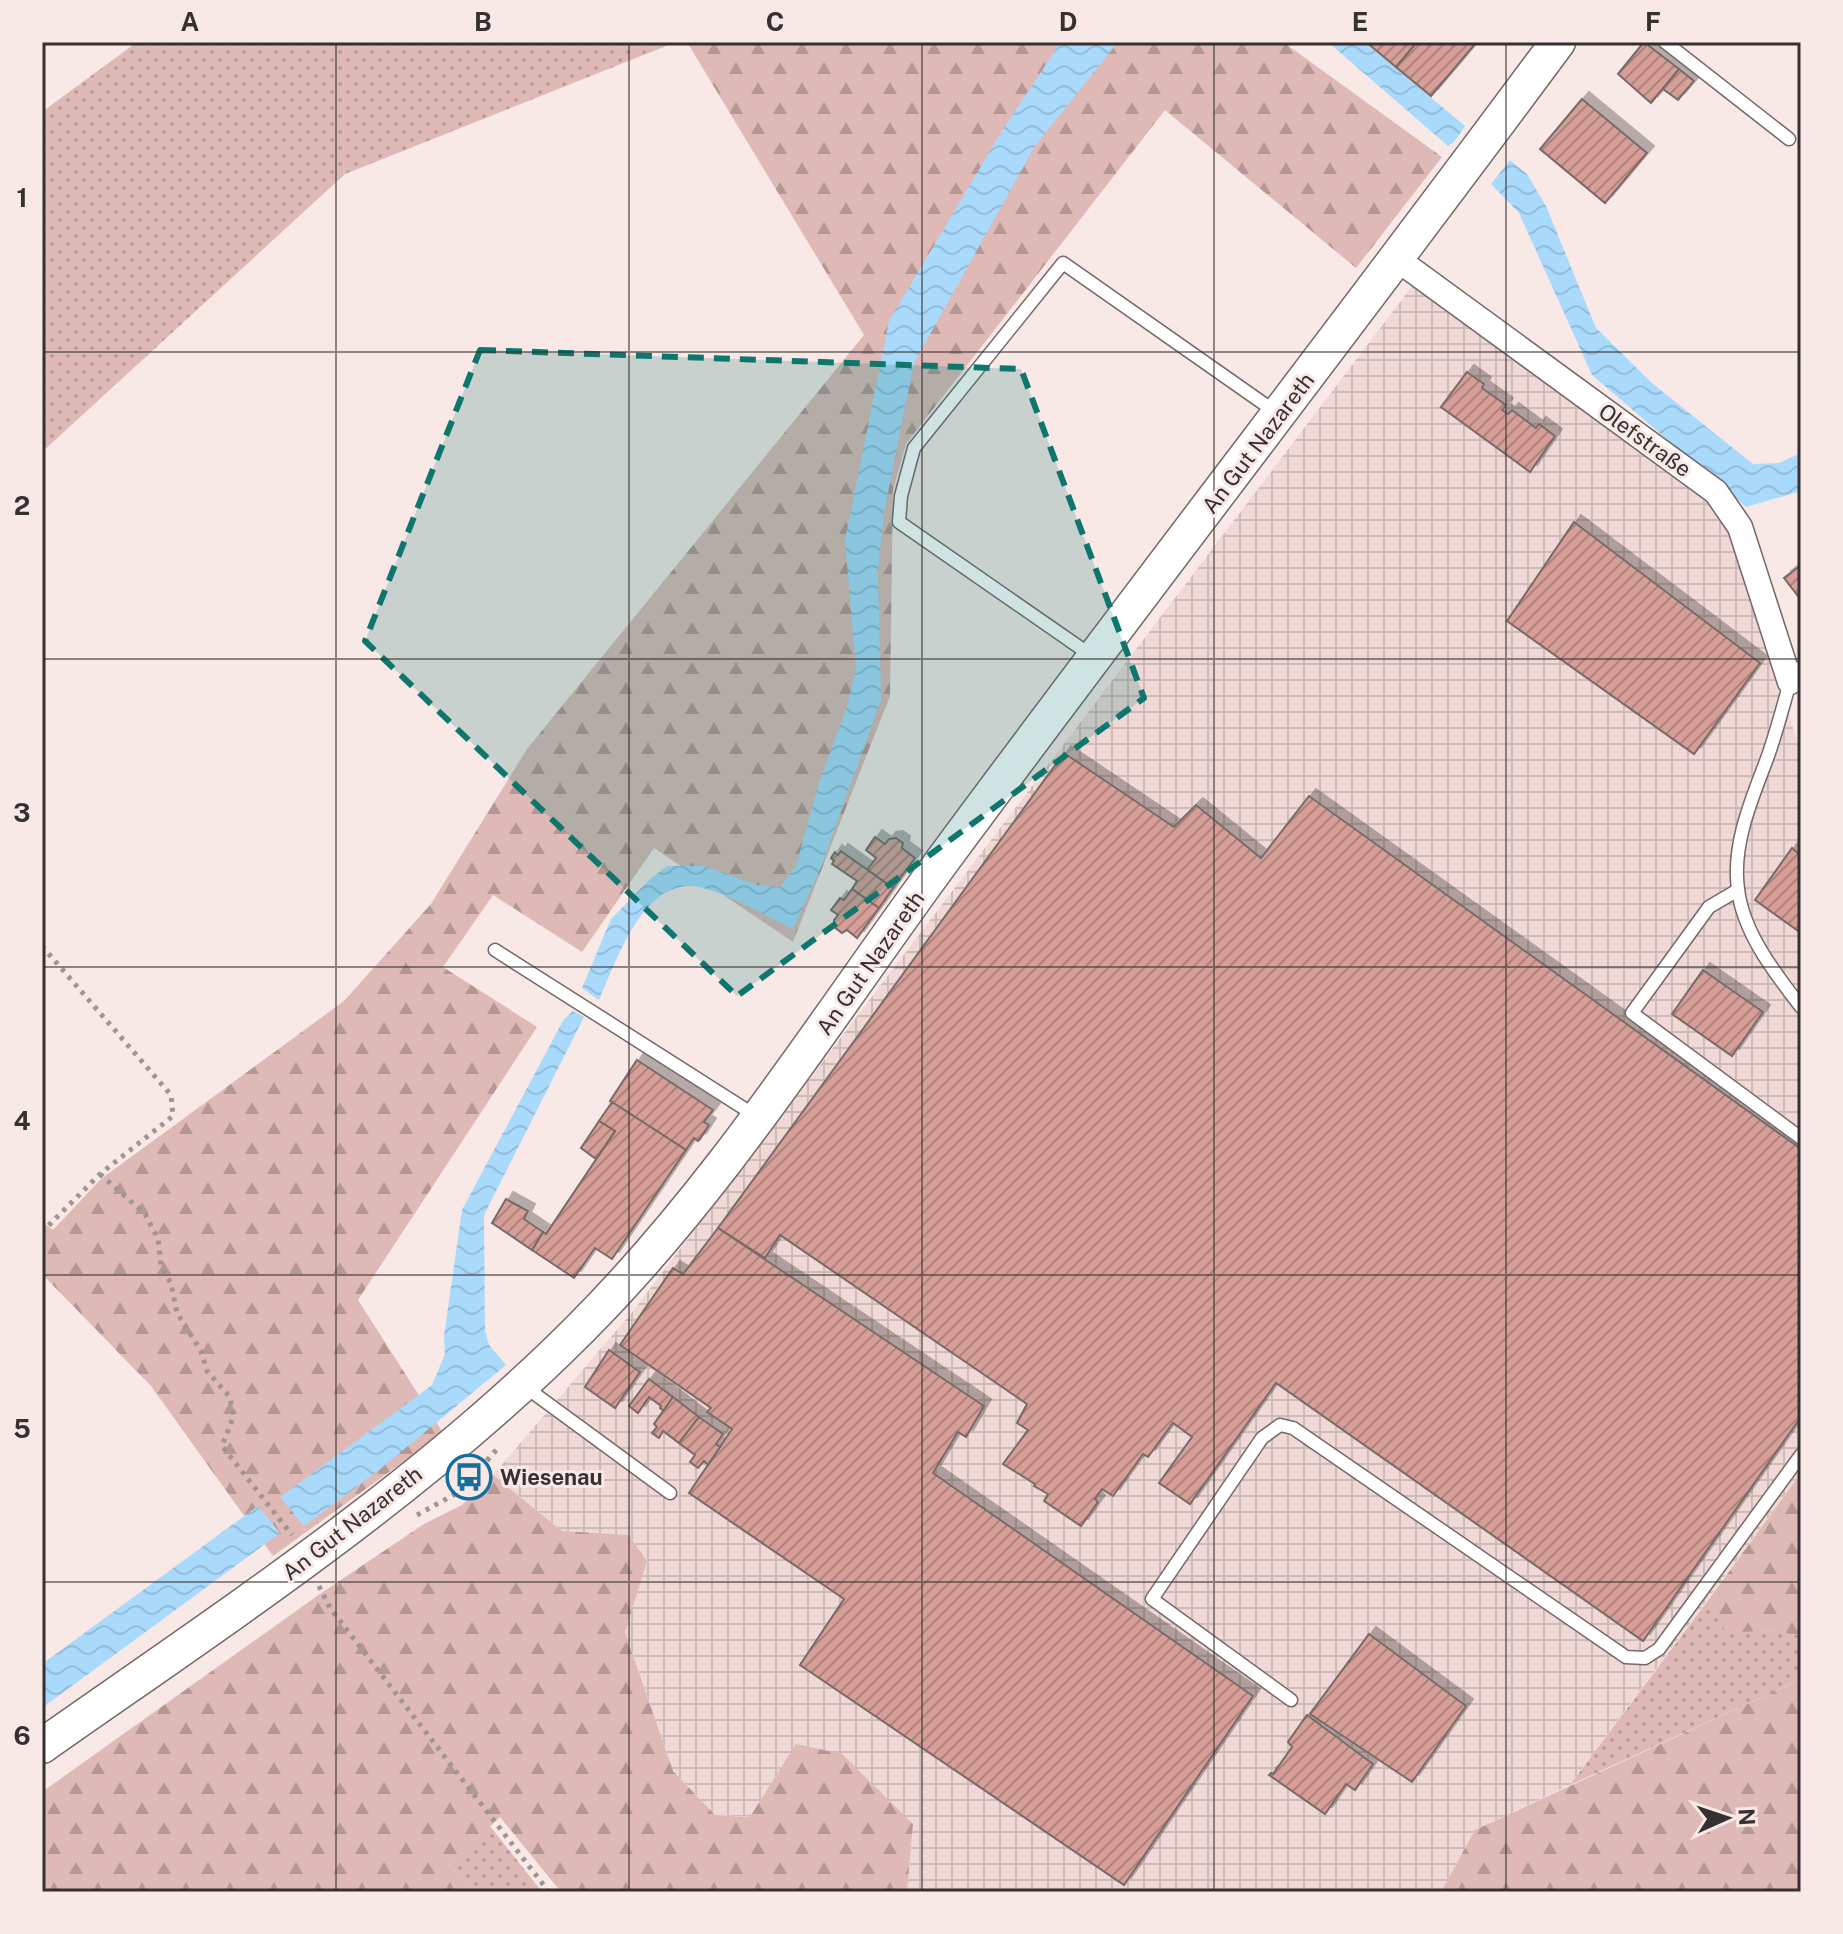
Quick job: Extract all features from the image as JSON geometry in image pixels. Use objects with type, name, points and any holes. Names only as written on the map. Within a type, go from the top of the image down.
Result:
[{"type":"main road","name":"An Gut Nazareth","points":[[42,1746],[307,1561],[429,1463],[581,1328],[688,1211],[759,1118],[950,850],[1558,42]]},
{"type":"street","name":"Olefstraße","points":[[1397,259],[1716,492],[1740,527],[1796,678]]},
{"type":"lane","points":[[1665,42],[1789,139]]},
{"type":"lane","points":[[1095,658],[899,522],[901,496],[914,448],[1063,263],[1279,415]]},
{"type":"lane","points":[[1796,678],[1754,790],[1740,843],[1738,890],[1750,929],[1774,974],[1801,1007]]},
{"type":"lane","points":[[1738,890],[1709,907],[1632,1013],[1801,1138]]},
{"type":"lane","points":[[495,950],[759,1118]]},
{"type":"lane","points":[[521,1384],[670,1493]]},
{"type":"lane","points":[[1291,1700],[1152,1599],[1262,1438],[1280,1425],[1293,1428],[1626,1657],[1645,1658],[1659,1649],[1801,1455]]},
{"type":"path","points":[[42,946],[171,1095],[173,1116],[100,1174],[42,1232]]},
{"type":"path","points":[[100,1174],[145,1214],[158,1239],[161,1266],[171,1283],[177,1313],[201,1351],[207,1371],[229,1396],[234,1415],[222,1446],[291,1533],[330,1608],[549,1892]]},
{"type":"highlighted area","points":[[480,350],[1021,369],[1144,698],[737,996],[365,641]]},
{"type":"shaded area","points":[[1413,285],[1709,496],[1731,531],[1801,753],[1801,1473],[1570,1785],[1475,1830],[1441,1892],[907,1892],[913,1824],[715,1815],[673,1771],[625,1631],[647,1560],[629,1535],[562,1531],[493,1475],[633,1311]]},
{"type":"green space","points":[[137,42],[676,42],[345,174],[42,452],[42,112]]},
{"type":"green space","points":[[687,42],[1283,42],[1442,157],[1356,268],[1165,110],[906,444],[893,490],[890,696],[793,942],[654,848],[582,952],[493,895],[443,967],[537,1027],[358,1300],[443,1433],[273,1556],[151,1386],[42,1274],[42,1222],[53,1230],[101,1179],[344,1001],[431,904],[527,749],[864,335]]},
{"type":"green space","points":[[1801,1473],[1801,1636],[1771,1630],[1726,1633],[1709,1599]]},
{"type":"green space","points":[[493,1475],[562,1531],[629,1535],[647,1561],[625,1632],[673,1771],[715,1815],[750,1817],[796,1744],[842,1754],[913,1824],[907,1892],[561,1892],[500,1817],[449,1866],[471,1892],[42,1892],[42,1792],[317,1596],[424,1524],[462,1505]]},
{"type":"green space","points":[[1709,1599],[1727,1632],[1771,1630],[1801,1636],[1801,1679],[1570,1785]]},
{"type":"green space","points":[[1801,1679],[1801,1892],[1441,1892],[1475,1830]]},
{"type":"green space","points":[[490,1826],[542,1892],[471,1892],[449,1866]]},
{"type":"water","points":[[1061,42],[1118,42],[1035,146],[914,363],[884,512],[878,571],[881,699],[821,867],[793,929],[703,888],[683,887],[665,893],[649,906],[636,923],[599,1000],[582,988],[611,919],[667,866],[705,866],[757,885],[780,887],[796,866],[818,786],[847,706],[856,668],[845,540],[889,321],[1003,129]]},
{"type":"water","points":[[1328,42],[1364,42],[1465,126],[1454,142],[1448,146]]},
{"type":"water","points":[[1510,160],[1527,174],[1546,206],[1596,328],[1653,384],[1753,464],[1779,463],[1801,453],[1801,491],[1746,507],[1592,375],[1519,213],[1491,184]]},
{"type":"water","points":[[573,1011],[584,1017],[484,1215],[485,1330],[489,1345],[506,1365],[379,1470],[304,1526],[280,1497],[432,1385],[445,1354],[444,1336],[462,1210],[564,1019]]},
{"type":"water","points":[[258,1506],[280,1533],[42,1708],[42,1664]]},
{"type":"building","points":[[1366,42],[1417,42],[1396,67]]},
{"type":"building","points":[[1417,42],[1475,44],[1431,96],[1396,67]]},
{"type":"building","points":[[1644,42],[1679,69],[1651,103],[1618,74]]},
{"type":"building","points":[[1679,69],[1694,81],[1678,100],[1663,89]]},
{"type":"building","points":[[1582,99],[1647,153],[1605,203],[1540,149]]},
{"type":"building","points":[[1467,372],[1484,384],[1482,388],[1506,405],[1502,410],[1508,414],[1512,410],[1536,428],[1539,424],[1555,436],[1530,472],[1441,407]]},
{"type":"building","points":[[1574,522],[1760,663],[1694,754],[1507,621]]},
{"type":"building","points":[[1801,565],[1801,600],[1784,578]]},
{"type":"building","points":[[1064,753],[1174,827],[1196,805],[1261,858],[1309,796],[1801,1149],[1801,1417],[1643,1641],[1276,1383],[1190,1504],[1159,1483],[1192,1437],[1173,1423],[1148,1457],[1143,1454],[1113,1496],[1102,1489],[1095,1499],[1098,1502],[1081,1526],[1044,1501],[1048,1494],[1003,1464],[1028,1430],[1017,1423],[1027,1404],[780,1235],[765,1258],[718,1228]]},
{"type":"building","points":[[875,837],[885,844],[889,839],[896,838],[903,843],[902,848],[915,858],[893,888],[867,870],[876,858],[866,850]]},
{"type":"building","points":[[1792,848],[1801,856],[1801,933],[1755,900]]},
{"type":"building","points":[[841,851],[893,888],[879,908],[852,889],[857,881],[832,864],[834,861],[831,858],[835,852],[838,855]]},
{"type":"building","points":[[852,889],[879,908],[857,938],[847,930],[842,933],[834,927],[838,915],[831,910]]},
{"type":"building","points":[[1703,970],[1763,1012],[1732,1056],[1672,1014]]},
{"type":"building","points":[[637,1060],[713,1110],[704,1122],[709,1125],[700,1139],[694,1138],[686,1150],[610,1101]]},
{"type":"building","points":[[612,1102],[686,1150],[612,1259],[595,1248],[574,1278],[532,1250],[615,1131],[599,1121]]},
{"type":"building","points":[[599,1121],[615,1131],[596,1159],[581,1148]]},
{"type":"building","points":[[506,1199],[528,1211],[524,1219],[543,1232],[532,1250],[492,1223]]},
{"type":"building","points":[[718,1228],[984,1406],[966,1437],[958,1432],[933,1473],[1253,1696],[1124,1885],[800,1665],[844,1599],[689,1493],[732,1429],[707,1412],[711,1408],[620,1345],[673,1268],[683,1274]]},
{"type":"building","points":[[609,1350],[640,1372],[615,1408],[585,1387]]},
{"type":"building","points":[[649,1379],[673,1397],[664,1411],[649,1397],[638,1413],[629,1406]]},
{"type":"building","points":[[673,1397],[699,1417],[679,1443],[663,1431],[659,1438],[652,1433],[657,1427],[654,1424]]},
{"type":"building","points":[[699,1417],[723,1434],[716,1444],[720,1447],[708,1465],[704,1461],[698,1468],[690,1462],[695,1455],[679,1443]]},
{"type":"building","points":[[1369,1634],[1466,1706],[1412,1782],[1310,1714]]},
{"type":"building","points":[[1307,1715],[1373,1764],[1355,1790],[1346,1784],[1325,1814],[1269,1775],[1273,1774],[1292,1747],[1288,1742]]},
{"type":"place","name":"Wiesenau","points":[[469,1477]]}]
